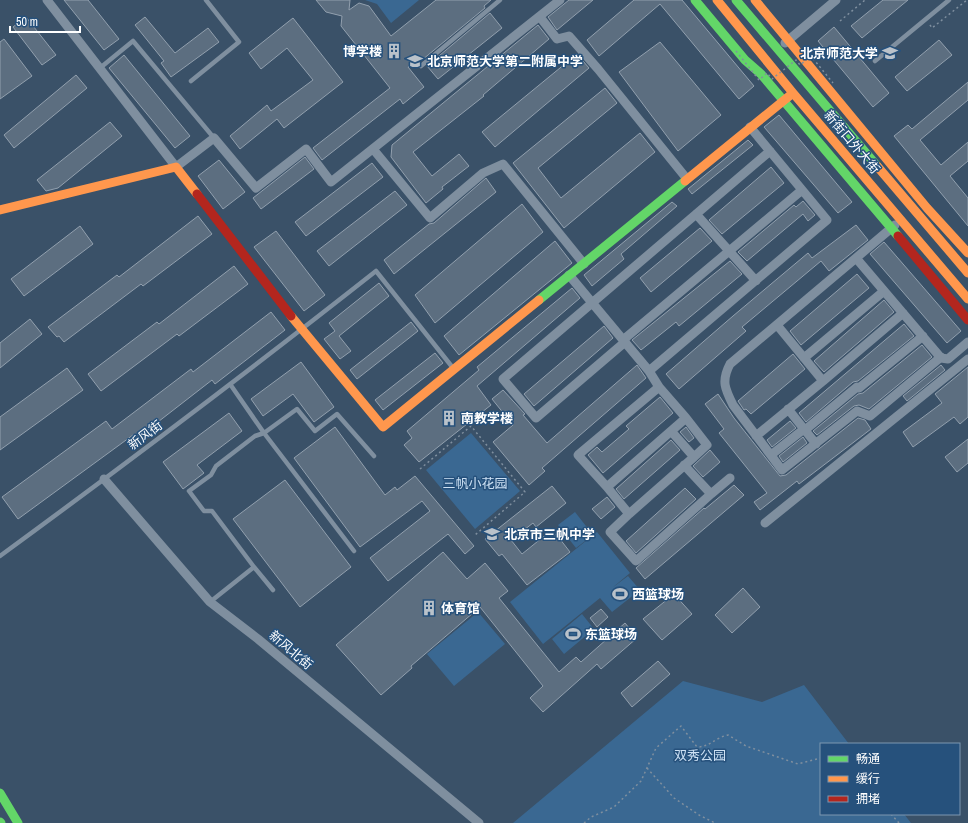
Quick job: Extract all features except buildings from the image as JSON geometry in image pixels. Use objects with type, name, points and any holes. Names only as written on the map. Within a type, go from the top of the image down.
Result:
[{"type":"street","points":[[47,0],[302,330],[383,427],[793,93]]},
{"type":"street","points":[[0,210],[176,167],[214,138],[256,188],[306,149],[331,182],[560,0]]},
{"type":"street","points":[[695,0],[745,60],[761,74],[968,320]]},
{"type":"street","name":"新街口外大街","points":[[717,0],[793,93],[968,299]]},
{"type":"street","name":"新街口外大街","points":[[736,0],[968,273]]},
{"type":"street","name":"新街口外大街","points":[[755,0],[927,208],[968,253]]},
{"type":"street","points":[[778,49],[836,0]]},
{"type":"street","points":[[540,16],[557,39],[569,36],[598,69],[687,179]]},
{"type":"street","points":[[649,370],[827,220],[750,127]]},
{"type":"street","points":[[374,149],[430,218],[482,173],[503,164],[584,264]]},
{"type":"street","points":[[770,151],[503,379],[536,418],[802,190]]},
{"type":"street","points":[[696,214],[756,281]]},
{"type":"street","points":[[901,220],[730,364],[725,374],[725,384],[728,395],[733,405],[782,470],[857,411],[870,416],[941,357]]},
{"type":"street","points":[[856,258],[941,357],[948,359],[968,342]]},
{"type":"street","points":[[569,275],[649,370],[659,387],[707,445],[610,532],[636,561],[730,478]]},
{"type":"street","points":[[804,358],[884,291]]},
{"type":"street","points":[[756,436],[903,313]]},
{"type":"street","points":[[777,325],[823,380]]},
{"type":"street","points":[[771,455],[856,387],[859,388],[923,336]]},
{"type":"street","points":[[765,523],[968,359]]},
{"type":"street","points":[[630,514],[578,455],[659,387]]},
{"type":"street","points":[[788,409],[816,444]]},
{"type":"street","points":[[607,488],[686,418]]},
{"type":"street","points":[[671,431],[694,457]]},
{"type":"street","points":[[684,465],[711,494]]},
{"type":"street","name":"新风北街","points":[[104,479],[210,602],[258,639],[479,823]]},
{"type":"street","points":[[0,793],[18,823]]},
{"type":"lane","points":[[191,81],[239,42],[206,0]]},
{"type":"lane","points":[[421,66],[500,0]]},
{"type":"lane","points":[[875,61],[949,0]]},
{"type":"lane","points":[[100,68],[133,41],[214,138]]},
{"type":"lane","name":"新风街","points":[[0,556],[302,330],[376,271],[455,369]]},
{"type":"lane","points":[[230,384],[264,433],[354,551]]},
{"type":"lane","points":[[272,590],[212,511],[204,512],[189,491],[211,475],[216,466],[255,436],[264,433],[297,409],[315,431],[337,414],[374,456]]},
{"type":"lane","points":[[210,602],[254,567]]},
{"type":"path","points":[[840,21],[865,0]]},
{"type":"path","points":[[925,20],[932,28],[967,0]]},
{"type":"path","points":[[736,51],[759,80],[767,73],[772,79],[796,60],[800,65],[811,56],[833,83]]},
{"type":"path","points":[[420,470],[471,426],[525,492],[476,535]]},
{"type":"path","points":[[584,823],[591,817],[614,807],[641,781],[656,748],[681,726],[697,747],[705,747],[719,737],[728,735],[746,746],[798,764],[820,758]]},
{"type":"path","points":[[647,768],[674,798],[698,815],[715,823]]},
{"type":"path","points":[[892,815],[899,823]]},
{"type":"green space","points":[[365,0],[419,0],[391,23],[377,4]]},
{"type":"green space","name":"三帆小花园","points":[[471,433],[520,491],[475,529],[426,470]]},
{"type":"green space","points":[[575,512],[593,535],[576,548],[558,525]]},
{"type":"green space","points":[[597,532],[630,573],[612,588],[628,576],[640,590],[612,612],[600,598],[543,644],[510,602]]},
{"type":"green space","points":[[478,612],[505,644],[454,686],[427,654]]},
{"type":"green space","name":"东篮球场","points":[[582,614],[594,629],[564,654],[552,639]]},
{"type":"green space","name":"双秀公园","points":[[683,681],[762,702],[804,685],[848,743],[820,743],[820,815],[905,815],[911,823],[513,823]]},
{"type":"traffic: fast","points":[[695,0],[745,60],[761,74],[898,236]]},
{"type":"traffic: fast","points":[[736,0],[877,166]]},
{"type":"traffic: fast","points":[[539,300],[685,181]]},
{"type":"traffic: fast","points":[[0,793],[18,823]]},
{"type":"traffic: slow","points":[[717,0],[793,93],[968,299]]},
{"type":"traffic: slow","points":[[755,0],[927,208],[968,253]]},
{"type":"traffic: slow","points":[[685,181],[793,93]]},
{"type":"traffic: slow","points":[[877,166],[968,273]]},
{"type":"traffic: slow","points":[[0,210],[176,167],[197,194]]},
{"type":"traffic: slow","points":[[291,316],[383,427],[539,300]]},
{"type":"traffic: jam","points":[[197,194],[291,316]]},
{"type":"traffic: jam","points":[[898,236],[968,320]]},
{"type":"place","name":"博学楼","points":[[394,51]]},
{"type":"place","name":"北京师范大学","points":[[890,53]]},
{"type":"place","name":"北京师范大学第二附属中学","points":[[415,61]]},
{"type":"place","name":"南教学楼","points":[[449,418]]},
{"type":"place","name":"北京市三帆中学","points":[[492,534]]},
{"type":"place","name":"西篮球场","points":[[620,594]]},
{"type":"place","name":"体育馆","points":[[429,608]]},
{"type":"place","name":"东篮球场","points":[[573,634]]}]
